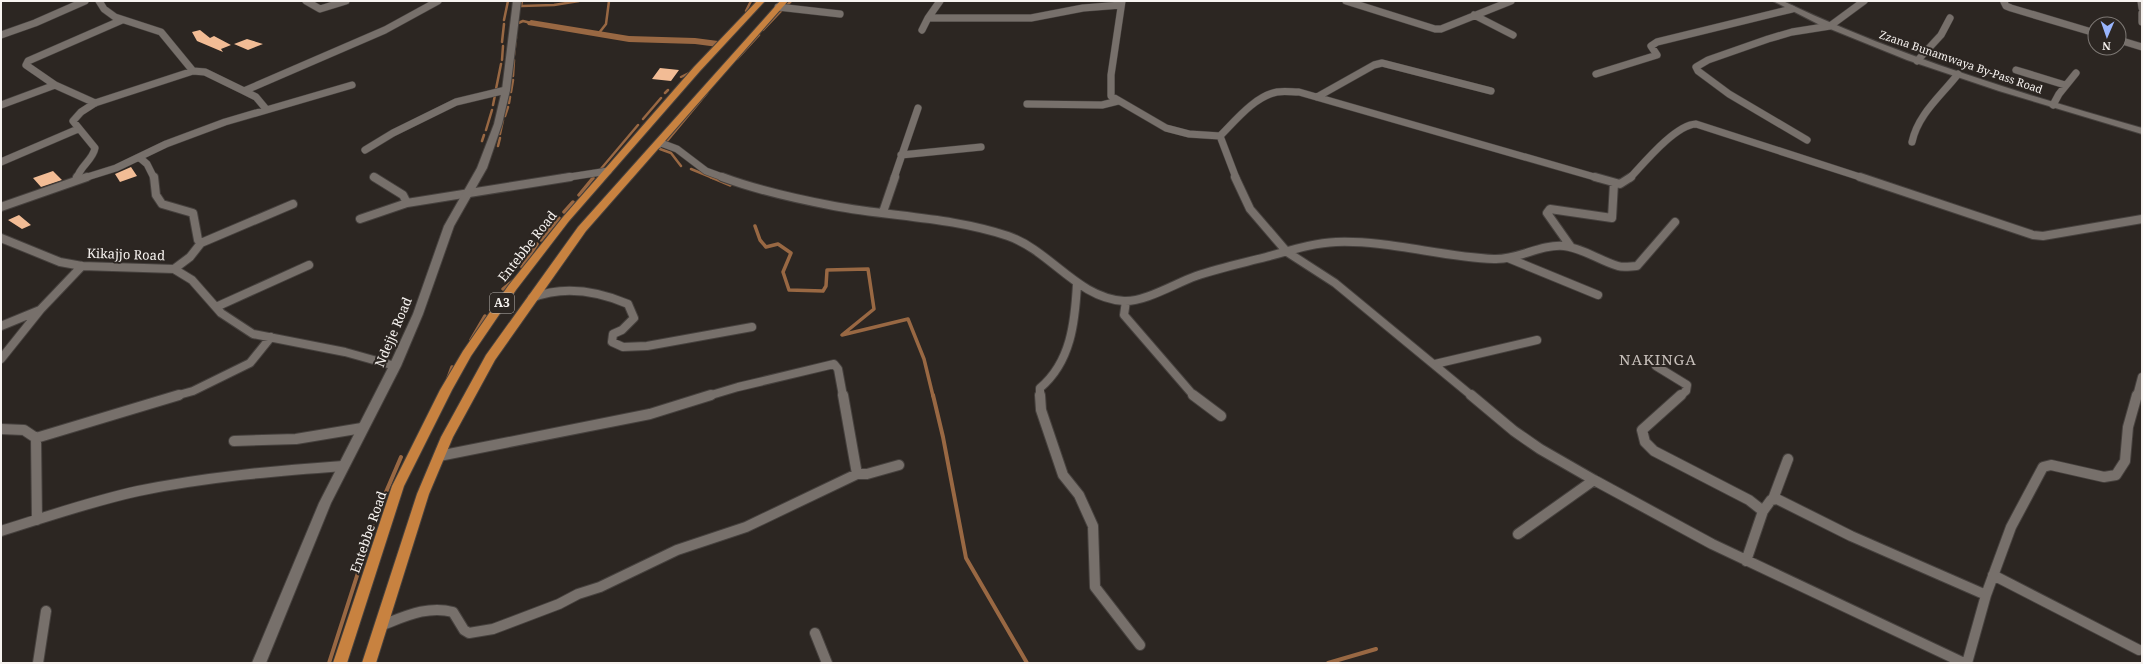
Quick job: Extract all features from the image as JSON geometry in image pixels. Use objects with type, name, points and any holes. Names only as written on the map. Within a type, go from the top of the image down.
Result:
[{"type":"main road","name":"Entebbe Road","points":[[340,663],[398,486],[446,390],[467,354],[512,288],[566,219],[697,69],[761,1]]},
{"type":"main road","name":"A3","points":[[369,663],[423,494],[447,437],[490,358],[531,298],[582,229],[658,145],[781,4]]},
{"type":"street","points":[[1,35],[35,23],[85,1]]},
{"type":"street","points":[[99,1],[104,9],[122,20],[161,32],[193,71]]},
{"type":"street","points":[[306,1],[320,9],[346,1]]},
{"type":"street","points":[[244,91],[392,27],[438,1]]},
{"type":"street","name":"Ndejje Road","points":[[259,663],[342,466],[395,366],[418,314],[449,226],[482,168],[498,124],[506,90],[517,1]]},
{"type":"street","points":[[922,30],[928,18],[938,6],[940,1]]},
{"type":"street","points":[[1346,1],[1435,29],[1440,29],[1511,1]]},
{"type":"street","name":"Zzana Bunamwaya By-Pass Road","points":[[1777,1],[1830,26],[1917,61],[2053,105],[2142,131]]},
{"type":"street","points":[[1807,140],[1729,94],[1698,71],[1696,67],[1708,60],[1768,39],[1792,32],[1830,26],[1864,1]]},
{"type":"street","points":[[2141,1],[2142,8]]},
{"type":"street","points":[[2004,2],[2006,6],[2011,8],[2087,31]]},
{"type":"street","points":[[928,18],[1031,18],[1053,15],[1083,8],[1122,3],[1110,85],[1111,96],[1166,128],[1177,132],[1220,136]]},
{"type":"street","points":[[781,4],[840,14]]},
{"type":"street","points":[[1596,74],[1657,55],[1651,46],[1658,42],[1792,9]]},
{"type":"street","points":[[2142,13],[2142,22]]},
{"type":"street","points":[[1474,15],[1513,35]]},
{"type":"street","points":[[1917,61],[1945,31],[1950,24],[1950,18]]},
{"type":"street","points":[[94,103],[55,85],[26,65],[28,61],[122,20]]},
{"type":"street","points":[[2127,42],[2142,47]]},
{"type":"street","points":[[1317,97],[1374,65],[1382,63],[1491,90]]},
{"type":"street","points":[[2016,70],[2066,85]]},
{"type":"street","points":[[76,180],[80,167],[93,155],[95,148],[73,121],[76,116],[94,103],[193,71],[205,72],[256,97],[266,109]]},
{"type":"street","points":[[2053,105],[2076,72]]},
{"type":"street","points":[[1912,142],[1917,126],[1931,105],[1958,74]]},
{"type":"street","points":[[1,105],[55,85]]},
{"type":"street","points":[[1,207],[76,180],[116,168],[194,133],[266,109],[352,85]]},
{"type":"street","points":[[365,150],[393,133],[456,102],[506,90]]},
{"type":"street","points":[[1220,136],[1241,115],[1273,93],[1299,92],[1400,123],[1620,184],[1627,181],[1676,133],[1686,126],[1694,123],[1707,126],[2029,234],[2043,236],[2142,219]]},
{"type":"street","points":[[1027,104],[1102,105],[1118,101]]},
{"type":"street","points":[[883,212],[918,108]]},
{"type":"street","points":[[1,162],[78,129]]},
{"type":"street","points":[[1220,136],[1234,174],[1250,209],[1287,252],[1335,283],[1435,364],[1514,431],[1540,449],[1594,480],[1746,561],[1966,663],[1986,595],[2011,527],[2043,467],[2051,465],[2104,477],[2116,475],[2125,461],[2128,427],[2142,378]]},
{"type":"street","points":[[658,145],[661,143],[677,148],[706,171],[732,181],[834,206],[959,222],[1012,237],[1033,249],[1077,284],[1090,292],[1109,298],[1126,301],[1167,289],[1198,275],[1287,252],[1301,246],[1342,242],[1380,245],[1438,254],[1508,258],[1558,246],[1571,248],[1620,267],[1637,266],[1675,222]]},
{"type":"street","points":[[901,155],[981,147]]},
{"type":"street","points":[[140,158],[151,166],[158,201],[163,206],[193,213],[198,240],[201,243]]},
{"type":"street","points":[[360,219],[382,210],[407,204],[608,171]]},
{"type":"street","points":[[374,177],[403,195],[407,204]]},
{"type":"street","points":[[1571,248],[1547,213],[1550,209],[1612,218],[1614,183]]},
{"type":"street","points":[[174,269],[190,257],[201,243],[293,204]]},
{"type":"street","name":"Kikajjo Road","points":[[1,238],[53,259],[82,266],[174,269],[192,280],[221,313],[253,334],[345,352],[395,366]]},
{"type":"street","points":[[1508,258],[1598,294]]},
{"type":"street","points":[[216,307],[309,264]]},
{"type":"street","points":[[1,359],[41,309],[82,266]]},
{"type":"street","points":[[1077,284],[1075,313],[1065,350],[1058,370],[1040,388],[1039,398],[1045,426],[1063,475],[1079,495],[1093,526],[1095,587],[1140,645]]},
{"type":"street","points":[[531,298],[540,294],[585,290],[600,293],[628,304],[634,318],[622,330],[613,334],[612,342],[623,347],[691,339],[752,327]]},
{"type":"street","points":[[1126,301],[1124,315],[1195,398],[1221,416]]},
{"type":"street","points":[[1,326],[41,309]]},
{"type":"street","points":[[36,438],[193,391],[250,363],[271,337]]},
{"type":"street","points":[[1435,364],[1537,340]]},
{"type":"street","points":[[439,456],[650,414],[738,387],[834,364],[838,369],[857,474]]},
{"type":"street","points":[[1656,366],[1687,385],[1686,391],[1642,430],[1642,435],[1648,446],[1654,451],[1749,500],[1763,511]]},
{"type":"street","points":[[234,441],[296,439],[362,428]]},
{"type":"street","points":[[1,429],[24,430],[36,438],[38,456],[37,520]]},
{"type":"street","points":[[1746,561],[1763,511],[1773,499],[1788,459]]},
{"type":"street","points":[[380,626],[425,612],[440,610],[453,612],[464,630],[469,633],[493,629],[559,604],[578,594],[600,587],[676,550],[746,527],[857,474],[867,474],[899,464]]},
{"type":"street","points":[[1,531],[136,492],[176,484],[302,469],[342,466]]},
{"type":"street","points":[[1518,534],[1594,480]]},
{"type":"street","points":[[1773,499],[1906,561],[1986,595]]},
{"type":"street","points":[[1993,575],[2140,650]]},
{"type":"street","points":[[38,663],[46,612]]},
{"type":"street","points":[[815,634],[827,663]]},
{"type":"building","points":[[200,30],[210,38],[214,36],[231,45],[221,49],[223,52],[197,41],[192,32]]},
{"type":"building","points":[[247,39],[263,44],[248,50],[234,44]]},
{"type":"building","points":[[660,68],[679,70],[671,81],[652,79]]},
{"type":"building","points":[[131,167],[137,176],[120,182],[115,174]]},
{"type":"building","points":[[53,171],[62,180],[41,187],[33,178]]},
{"type":"building","points":[[19,215],[31,225],[22,229],[8,220]]},
{"type":"waterway","points":[[504,20],[508,1]]},
{"type":"waterway","points":[[522,1],[521,6],[554,5],[579,1]]},
{"type":"waterway","points":[[599,33],[606,24],[609,1]]},
{"type":"waterway","points":[[746,11],[751,1]]},
{"type":"waterway","points":[[788,4],[791,1]]},
{"type":"waterway","points":[[763,30],[783,9]]},
{"type":"waterway","points":[[516,24],[523,21],[531,23]]},
{"type":"waterway","points":[[531,23],[629,39],[695,41],[718,44]]},
{"type":"waterway","points":[[502,42],[504,24]]},
{"type":"waterway","points":[[737,59],[759,35]]},
{"type":"waterway","points":[[514,55],[516,37]]},
{"type":"waterway","points":[[502,60],[503,46]]},
{"type":"waterway","points":[[513,76],[514,60]]},
{"type":"waterway","points":[[496,89],[501,64]]},
{"type":"waterway","points":[[681,77],[689,73]]},
{"type":"waterway","points":[[511,92],[513,80]]},
{"type":"waterway","points":[[665,93],[668,90]]},
{"type":"waterway","points":[[667,141],[707,93]]},
{"type":"waterway","points":[[493,105],[495,95]]},
{"type":"waterway","points":[[509,103],[510,97]]},
{"type":"waterway","points":[[643,119],[661,98]]},
{"type":"waterway","points":[[505,116],[508,107]]},
{"type":"waterway","points":[[486,130],[492,110]]},
{"type":"waterway","points":[[500,134],[503,120]]},
{"type":"waterway","points":[[600,170],[638,125]]},
{"type":"waterway","points":[[482,141],[484,135]]},
{"type":"waterway","points":[[498,146],[500,138]]},
{"type":"waterway","points":[[660,149],[671,153],[681,166]]},
{"type":"waterway","points":[[691,169],[713,178]]},
{"type":"waterway","points":[[711,177],[730,185]]},
{"type":"waterway","points":[[579,195],[593,178]]},
{"type":"waterway","points":[[564,212],[573,202]]},
{"type":"waterway","points":[[541,240],[559,218]]},
{"type":"waterway","points":[[755,226],[760,240],[766,247],[778,244],[791,253],[783,272],[789,290],[823,291],[826,286],[827,270],[868,269],[874,309],[842,335],[908,319],[924,359],[933,396]]},
{"type":"waterway","points":[[522,267],[537,244]]},
{"type":"waterway","points":[[503,289],[514,280]]},
{"type":"waterway","points":[[491,311],[498,295]]},
{"type":"waterway","points":[[471,340],[485,316]]},
{"type":"waterway","points":[[448,378],[452,367]]},
{"type":"waterway","points":[[933,395],[943,437],[966,558],[1027,663]]},
{"type":"waterway","points":[[374,520],[401,457]]},
{"type":"waterway","points":[[329,663],[373,526]]},
{"type":"waterway","points":[[1328,663],[1376,649]]},
{"type":"district","name":"NAKINGA","points":[[1658,360]]}]
